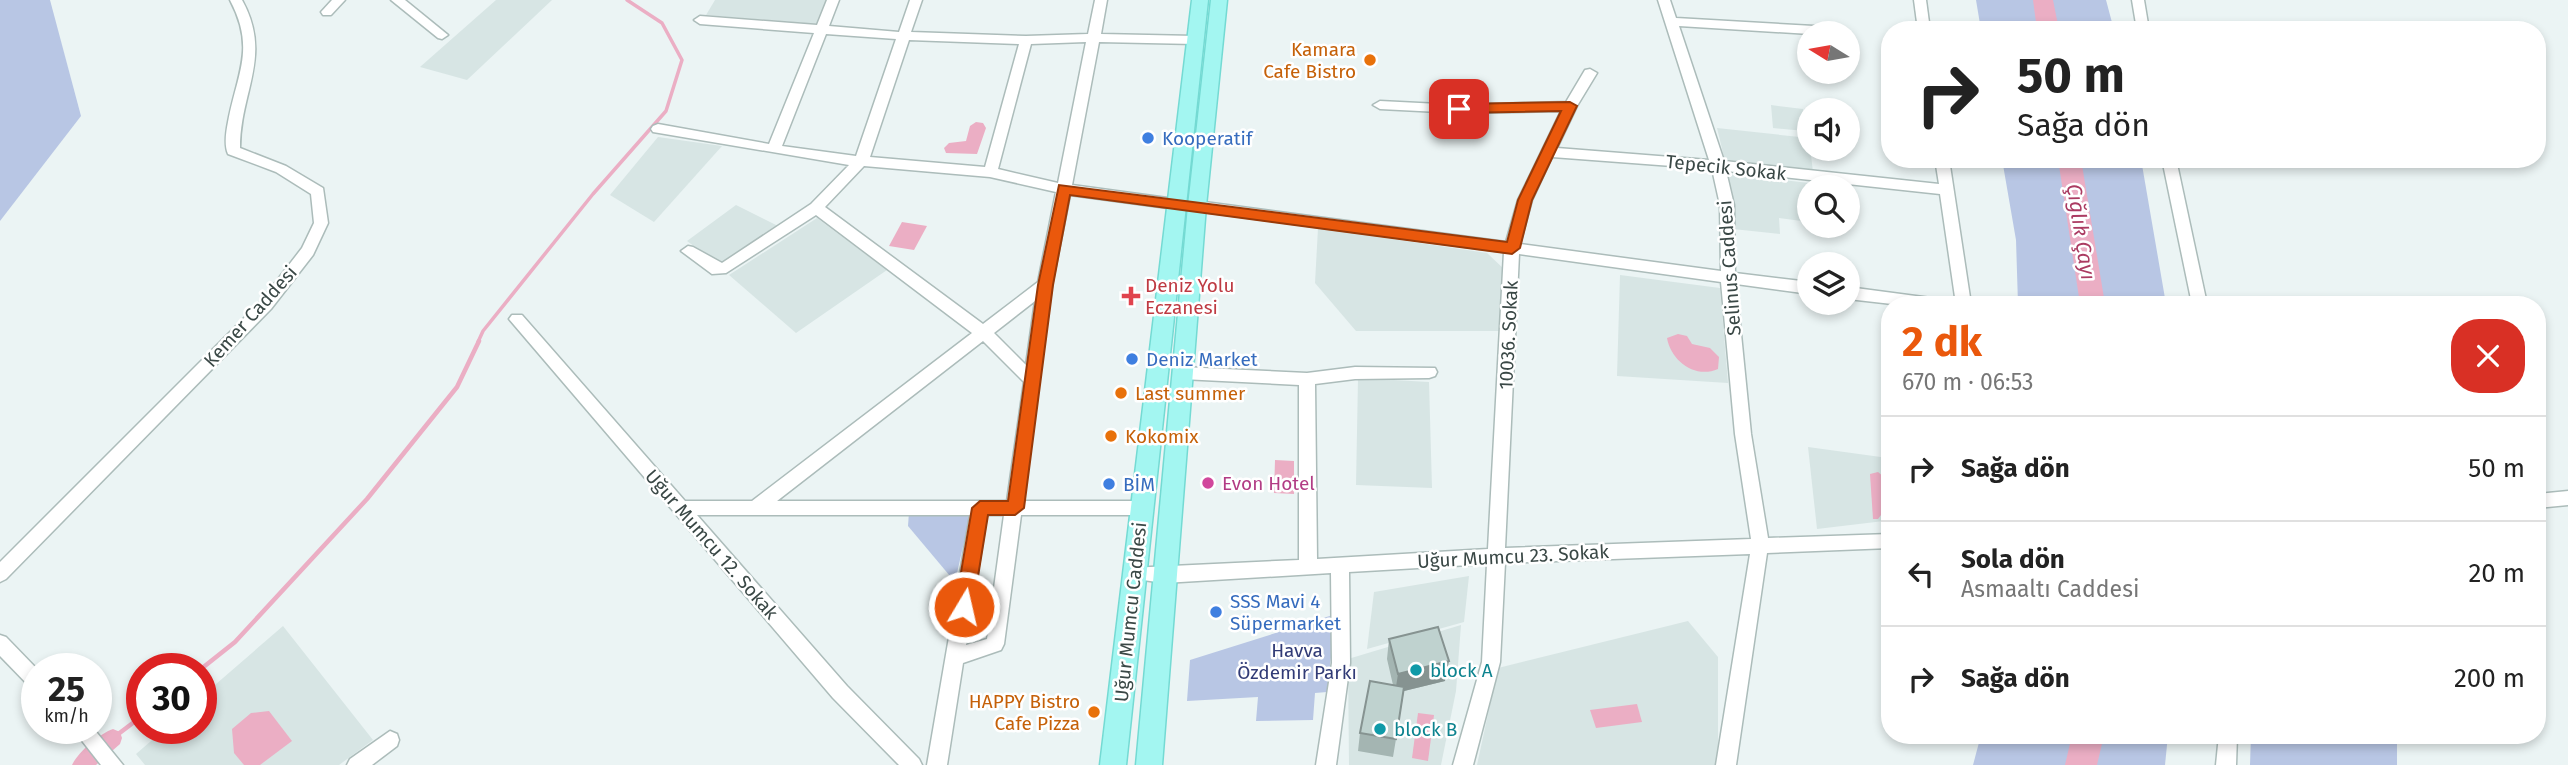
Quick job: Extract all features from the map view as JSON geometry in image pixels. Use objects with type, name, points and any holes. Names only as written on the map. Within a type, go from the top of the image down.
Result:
[{"type":"main road","name":"Uğur Mumcu Caddesi","points":[[1113,765],[1200,0]]},
{"type":"main road","name":"Uğur Mumcu Caddesi","points":[[1149,765],[1197,206],[1219,0]]},
{"type":"main road","points":[[1175,204],[1197,206]]},
{"type":"street","name":"Kemer Caddesi","points":[[0,574],[266,305],[308,251],[321,223],[318,192],[281,169],[254,162],[233,150],[231,130],[252,58],[250,28],[236,0]]},
{"type":"street","points":[[327,12],[339,0]]},
{"type":"street","points":[[397,0],[442,35]]},
{"type":"street","points":[[774,149],[832,0]]},
{"type":"street","points":[[688,251],[717,270],[726,268],[816,208],[862,160],[916,0]]},
{"type":"street","points":[[956,657],[995,644],[1045,285],[1101,0]]},
{"type":"street","name":"Selinus Caddesi","points":[[1664,0],[1718,165],[1727,205],[1728,277],[1743,434],[1760,545],[1727,765]]},
{"type":"street","points":[[1920,0],[1923,21]]},
{"type":"street","points":[[2138,0],[2142,21]]},
{"type":"street","points":[[700,20],[904,36],[1026,40],[1139,37],[1195,40]]},
{"type":"street","points":[[1672,22],[1797,29]]},
{"type":"street","points":[[990,172],[1026,40]]},
{"type":"street","name":"10036. Sokak","points":[[1463,765],[1492,662],[1512,248],[1525,200],[1546,152],[1590,73]]},
{"type":"street","points":[[1380,104],[1459,109],[1570,106]]},
{"type":"street","points":[[658,129],[774,149],[990,172],[1064,189],[1175,204]]},
{"type":"street","name":"Tepecik Sokak","points":[[1546,152],[1718,165],[1947,190]]},
{"type":"street","points":[[1943,168],[1963,296]]},
{"type":"street","points":[[2171,168],[2198,296]]},
{"type":"street","points":[[1197,206],[1797,286]]},
{"type":"street","points":[[816,208],[984,333],[1032,381]]},
{"type":"street","points":[[757,507],[1045,285]]},
{"type":"street","points":[[1860,295],[1881,297]]},
{"type":"street","name":"Uğur Mumcu 12. Sokak","points":[[517,318],[840,692],[912,765]]},
{"type":"street","points":[[1182,373],[1307,379],[1355,373],[1429,372]]},
{"type":"street","points":[[1307,379],[1308,568]]},
{"type":"street","points":[[2546,500],[2568,498]]},
{"type":"street","points":[[681,508],[1142,508]]},
{"type":"street","points":[[937,765],[980,508]]},
{"type":"street","name":"Uğur Mumcu 23. Sokak","points":[[1135,573],[1164,575],[1496,556],[1881,541]]},
{"type":"street","points":[[1326,765],[1341,663],[1340,566]]},
{"type":"street","points":[[0,643],[21,665]]},
{"type":"street","points":[[357,765],[390,740]]},
{"type":"street","points":[[95,744],[112,764]]},
{"type":"street","points":[[2226,765],[2227,744]]},
{"type":"shaded area","points":[[496,0],[552,0],[467,80],[420,67]]},
{"type":"shaded area","points":[[715,0],[827,0],[817,24],[706,15]]},
{"type":"shaded area","points":[[1771,105],[1797,108],[1797,130],[1773,128]]},
{"type":"shaded area","points":[[976,122],[983,123],[986,128],[977,154],[946,153],[944,148],[949,143],[966,141],[970,126]]},
{"type":"shaded area","points":[[1717,128],[1797,137],[1797,161],[1812,161],[1813,172],[1725,161]]},
{"type":"shaded area","points":[[658,137],[722,146],[654,222],[610,195]]},
{"type":"shaded area","points":[[1727,174],[1797,182],[1797,220],[1779,218],[1780,234],[1733,229]]},
{"type":"shaded area","points":[[736,205],[780,227],[722,267],[687,241]]},
{"type":"shaded area","points":[[817,218],[887,270],[796,333],[729,275]]},
{"type":"shaded area","points":[[902,222],[927,226],[914,250],[889,246]]},
{"type":"shaded area","points":[[1318,228],[1487,253],[1506,271],[1502,331],[1356,331],[1315,283]]},
{"type":"shaded area","points":[[1620,275],[1720,288],[1728,383],[1617,376]]},
{"type":"shaded area","points":[[1678,334],[1687,336],[1692,344],[1710,348],[1719,357],[1718,369],[1701,372],[1679,361],[1667,338]]},
{"type":"shaded area","points":[[1358,378],[1429,382],[1432,488],[1356,485]]},
{"type":"shaded area","points":[[1808,447],[1881,457],[1881,521],[1817,529]]},
{"type":"shaded area","points":[[1275,460],[1294,461],[1294,494],[1274,493]]},
{"type":"shaded area","points":[[1878,472],[1881,474],[1881,515],[1878,519],[1873,519],[1870,474]]},
{"type":"shaded area","points":[[1469,576],[1464,622],[1367,649],[1374,592]]},
{"type":"shaded area","points":[[1688,621],[1718,657],[1718,765],[1477,765],[1498,668]]},
{"type":"shaded area","points":[[1461,625],[1456,691],[1441,765],[1349,765],[1348,659]]},
{"type":"shaded area","points":[[283,626],[373,740],[339,765],[145,765],[136,754],[148,744],[217,744],[217,683]]},
{"type":"shaded area","points":[[1637,704],[1642,722],[1596,728],[1590,710]]},
{"type":"shaded area","points":[[269,711],[292,741],[260,765],[244,765],[234,753],[232,729],[251,713]]},
{"type":"shaded area","points":[[1418,713],[1434,715],[1428,761],[1412,758]]},
{"type":"green space","points":[[0,0],[50,0],[81,116],[0,221]]},
{"type":"green space","points":[[1976,0],[2106,0],[2112,21],[1980,21]]},
{"type":"green space","points":[[2004,168],[2143,168],[2165,296],[2018,296],[2016,240]]},
{"type":"green space","points":[[971,511],[955,582],[908,526],[909,512]]},
{"type":"green space","name":"Havva Özdemir Parkı","points":[[1336,614],[1327,692],[1315,693],[1313,720],[1256,721],[1258,697],[1187,701],[1190,660]]},
{"type":"green space","points":[[1979,744],[2167,744],[2165,765],[1973,765]]},
{"type":"green space","points":[[2251,744],[2397,744],[2397,765],[2250,765]]},
{"type":"building","points":[[1438,627],[1449,661],[1398,674],[1389,639]]},
{"type":"building","points":[[1370,681],[1404,687],[1396,739],[1360,733]]},
{"type":"waterway","points":[[478,342],[483,331],[593,194],[666,111],[682,60],[662,23],[627,0]]},
{"type":"waterway","name":"Çığlık Çayı","points":[[2043,0],[2046,21]]},
{"type":"waterway","name":"Çığlık Çayı","points":[[2070,168],[2092,296]]},
{"type":"waterway","points":[[217,656],[235,642],[367,499],[457,387],[479,341]]},
{"type":"waterway","points":[[113,738],[126,728]]},
{"type":"waterway","points":[[82,765],[113,738]]},
{"type":"waterway","name":"Çığlık Çayı","points":[[2081,765],[2086,744]]},
{"type":"place","name":"Kamara Cafe Bistro","points":[[1370,60]]},
{"type":"place","name":"Kooperatif","points":[[1148,138]]},
{"type":"place","name":"Deniz Yolu Eczanesi","points":[[1131,296]]},
{"type":"place","name":"Deniz Market","points":[[1132,359]]},
{"type":"place","name":"Last summer","points":[[1121,393]]},
{"type":"place","name":"Kokomix","points":[[1111,436]]},
{"type":"place","name":"Evon Hotel","points":[[1208,483]]},
{"type":"place","name":"BİM","points":[[1109,484]]},
{"type":"place","name":"SSS Mavi 4 Süpermarket","points":[[1216,612]]},
{"type":"place","name":"block A","points":[[1416,670]]},
{"type":"place","name":"HAPPY Bistro Cafe Pizza","points":[[1094,712]]},
{"type":"place","name":"block B","points":[[1380,729]]},
{"type":"route","points":[[964,607],[980,508],[1015,508],[1045,285],[1064,189],[1159,204],[1197,206],[1512,248],[1525,200],[1570,106],[1459,109]]}]
